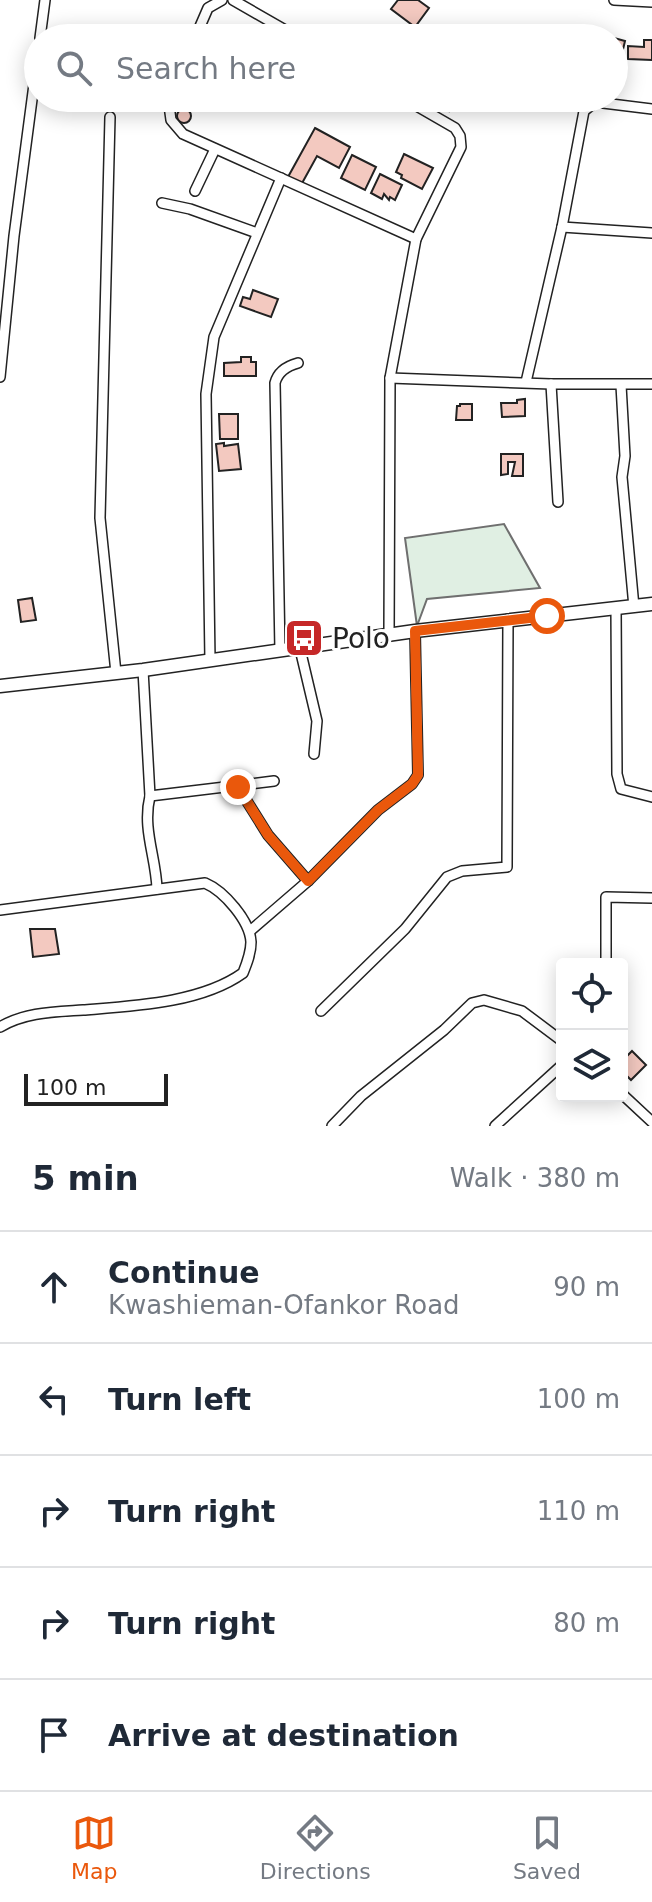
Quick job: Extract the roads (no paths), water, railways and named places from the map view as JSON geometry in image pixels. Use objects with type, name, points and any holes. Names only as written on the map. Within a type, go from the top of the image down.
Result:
[{"type":"main road","points":[[0,686],[143,670],[508,619],[652,604]]},
{"type":"street","points":[[42,24],[45,0]]},
{"type":"street","points":[[201,24],[208,8],[222,0]]},
{"type":"street","points":[[233,0],[275,24]]},
{"type":"street","points":[[614,0],[652,2]]},
{"type":"street","points":[[628,106],[652,109]]},
{"type":"street","points":[[0,377],[30,112]]},
{"type":"street","points":[[170,112],[171,120],[183,134],[416,239]]},
{"type":"street","points":[[389,636],[390,378],[416,239],[461,147],[455,128],[427,112]]},
{"type":"street","points":[[526,382],[562,227],[584,112]]},
{"type":"street","points":[[110,117],[100,518],[116,673]]},
{"type":"street","points":[[195,191],[215,149]]},
{"type":"street","points":[[210,660],[206,394],[214,337],[281,178]]},
{"type":"street","points":[[162,203],[190,209],[257,233]]},
{"type":"street","points":[[562,227],[652,233]]},
{"type":"street","points":[[280,651],[275,383],[277,376],[298,363]]},
{"type":"street","points":[[390,378],[652,384]]},
{"type":"street","points":[[551,384],[558,502]]},
{"type":"street","points":[[621,385],[625,456],[622,477],[634,607]]},
{"type":"street","points":[[616,608],[617,774],[621,789],[652,797]]},
{"type":"street","points":[[321,1011],[405,929],[454,872],[507,867],[508,619]]},
{"type":"street","points":[[250,931],[308,881],[378,810],[412,784],[418,775],[415,631]]},
{"type":"street","points":[[300,649],[317,721],[314,754]]},
{"type":"street","points":[[143,670],[150,796],[146,815],[148,843],[156,863],[157,889]]},
{"type":"street","points":[[150,796],[274,781]]},
{"type":"street","points":[[238,787],[268,835],[308,881]]},
{"type":"street","points":[[0,910],[200,883],[212,886],[250,931],[249,957],[243,973],[211,991],[132,1006],[18,1017],[0,1027]]},
{"type":"street","points":[[606,958],[606,897],[652,898]]},
{"type":"street","points":[[332,1126],[361,1096],[444,1030],[472,1003],[484,1000],[522,1011],[556,1036]]},
{"type":"street","points":[[495,1126],[556,1070]]},
{"type":"street","points":[[628,1100],[651,1124]]},
{"type":"place","name":"Polo","points":[[304,638]]}]
